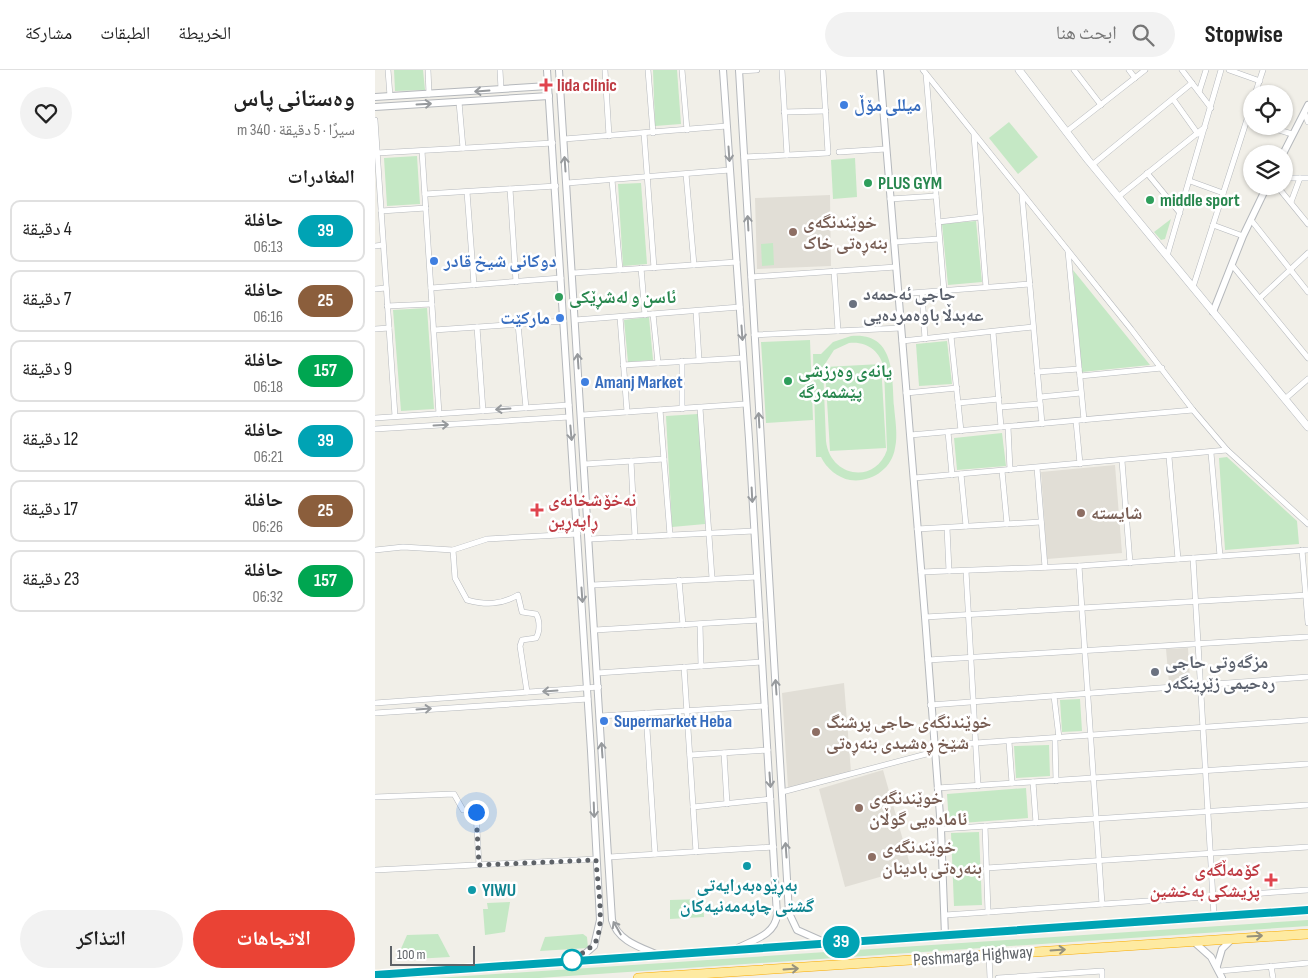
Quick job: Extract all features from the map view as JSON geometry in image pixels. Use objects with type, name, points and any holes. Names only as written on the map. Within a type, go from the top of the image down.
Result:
[{"type":"highway","name":"Peshmarga Highway","points":[[375,975],[736,948],[945,936],[1308,910]]},
{"type":"highway","name":"Peshmarga Highway","points":[[638,978],[738,975],[989,955],[1308,934]]},
{"type":"main road","points":[[1019,70],[1092,165],[1308,427]]},
{"type":"street","points":[[388,70],[390,96]]},
{"type":"street","points":[[428,70],[429,94]]},
{"type":"street","points":[[500,70],[501,90]]},
{"type":"street","points":[[547,70],[588,688],[600,920],[594,946],[579,959]]},
{"type":"street","points":[[559,70],[613,925],[627,941],[656,954]]},
{"type":"street","points":[[605,70],[609,136]]},
{"type":"street","points":[[649,70],[653,132]]},
{"type":"street","points":[[682,70],[687,130]]},
{"type":"street","points":[[723,70],[749,439],[777,915],[775,925],[764,935],[736,948]]},
{"type":"street","points":[[757,70],[739,70],[789,913],[793,926],[806,935],[830,943]]},
{"type":"street","points":[[782,70],[787,155]]},
{"type":"street","points":[[745,158],[828,153],[823,70]]},
{"type":"street","points":[[880,70],[941,829],[945,936]]},
{"type":"street","points":[[1074,70],[1101,105]]},
{"type":"street","points":[[1129,70],[1135,78]]},
{"type":"street","points":[[1066,132],[1145,70]]},
{"type":"street","points":[[1182,70],[1211,108]]},
{"type":"street","points":[[1199,92],[1206,70]]},
{"type":"street","points":[[1167,256],[1221,70]]},
{"type":"street","points":[[1229,70],[1260,81]]},
{"type":"street","points":[[1258,85],[1263,70]]},
{"type":"street","points":[[925,72],[1162,368],[1193,410],[1227,450],[1308,524]]},
{"type":"street","points":[[925,72],[944,291]]},
{"type":"street","points":[[1092,165],[1193,83]]},
{"type":"street","points":[[375,97],[549,86]]},
{"type":"street","points":[[561,90],[606,87]]},
{"type":"street","points":[[375,107],[549,96]]},
{"type":"street","points":[[1173,99],[1198,134]]},
{"type":"street","points":[[459,102],[463,148]]},
{"type":"street","points":[[1293,132],[1305,114],[1308,105]]},
{"type":"street","points":[[784,112],[826,111]]},
{"type":"street","points":[[1305,114],[1308,122]]},
{"type":"street","points":[[375,120],[395,416]]},
{"type":"street","points":[[564,139],[727,126]]},
{"type":"street","points":[[1118,197],[1206,127]]},
{"type":"street","points":[[644,133],[654,268]]},
{"type":"street","points":[[974,134],[986,287]]},
{"type":"street","points":[[1193,286],[1244,135]]},
{"type":"street","points":[[377,153],[553,143]]},
{"type":"street","points":[[839,152],[886,150]]},
{"type":"street","points":[[422,151],[439,414]]},
{"type":"street","points":[[567,183],[730,170]]},
{"type":"street","points":[[1147,173],[1180,213]]},
{"type":"street","points":[[686,174],[694,265]]},
{"type":"street","points":[[1293,178],[1308,178]]},
{"type":"street","points":[[1291,202],[1300,178]]},
{"type":"street","points":[[612,180],[620,270]]},
{"type":"street","points":[[1190,181],[1223,193]]},
{"type":"street","points":[[425,194],[555,186]]},
{"type":"street","points":[[510,189],[516,282]]},
{"type":"street","points":[[467,192],[473,285]]},
{"type":"street","points":[[1022,194],[1042,424]]},
{"type":"street","points":[[1213,312],[1243,236],[1263,195]]},
{"type":"street","points":[[1285,195],[1308,224]]},
{"type":"street","points":[[890,199],[935,196]]},
{"type":"street","points":[[381,211],[426,208]]},
{"type":"street","points":[[557,212],[568,211]]},
{"type":"street","points":[[938,222],[981,217]]},
{"type":"street","points":[[1251,220],[1308,292]]},
{"type":"street","points":[[1213,225],[1243,236]]},
{"type":"street","points":[[893,242],[939,239]]},
{"type":"street","points":[[375,246],[383,245]]},
{"type":"street","points":[[736,247],[749,246]]},
{"type":"street","points":[[1068,251],[1084,420]]},
{"type":"street","points":[[1260,298],[1308,253]]},
{"type":"street","points":[[573,273],[737,262]]},
{"type":"street","points":[[1232,265],[1308,358]]},
{"type":"street","points":[[751,277],[896,267]]},
{"type":"street","points":[[641,268],[645,315]]},
{"type":"street","points":[[834,271],[838,331]]},
{"type":"street","points":[[431,288],[561,278]]},
{"type":"street","points":[[898,294],[1030,284]]},
{"type":"street","points":[[375,289],[386,288]]},
{"type":"street","points":[[922,292],[925,339]]},
{"type":"street","points":[[387,306],[432,304]]},
{"type":"street","points":[[575,320],[740,307]]},
{"type":"street","points":[[696,311],[699,360]]},
{"type":"street","points":[[653,314],[659,363]]},
{"type":"street","points":[[620,316],[627,412]]},
{"type":"street","points":[[434,330],[564,321]]},
{"type":"street","points":[[518,324],[525,408]]},
{"type":"street","points":[[477,327],[483,411]]},
{"type":"street","points":[[375,330],[389,328]]},
{"type":"street","points":[[754,335],[901,328]]},
{"type":"street","points":[[902,341],[1033,328]]},
{"type":"street","points":[[993,332],[999,408],[1011,470]]},
{"type":"street","points":[[951,336],[961,431]]},
{"type":"street","points":[[623,365],[743,358]]},
{"type":"street","points":[[682,361],[682,409]]},
{"type":"street","points":[[1037,372],[1079,368]]},
{"type":"street","points":[[1080,376],[1162,368]]},
{"type":"street","points":[[1285,399],[1308,379]]},
{"type":"street","points":[[906,393],[957,388]]},
{"type":"street","points":[[1039,396],[1081,393]]},
{"type":"street","points":[[958,403],[999,399]]},
{"type":"street","points":[[582,415],[746,404]]},
{"type":"street","points":[[999,408],[1040,404]]},
{"type":"street","points":[[375,418],[569,405]]},
{"type":"street","points":[[700,408],[712,578]]},
{"type":"street","points":[[660,410],[670,535]]},
{"type":"street","points":[[910,435],[1193,410]]},
{"type":"street","points":[[409,415],[409,427]]},
{"type":"street","points":[[375,429],[569,417]]},
{"type":"street","points":[[1076,421],[1080,464]]},
{"type":"street","points":[[948,432],[952,475]]},
{"type":"street","points":[[749,439],[760,438]]},
{"type":"street","points":[[914,478],[1169,457],[1227,450]]},
{"type":"street","points":[[1211,453],[1220,556]]},
{"type":"street","points":[[1169,457],[1178,559]]},
{"type":"street","points":[[585,464],[664,459]]},
{"type":"street","points":[[631,461],[635,537]]},
{"type":"street","points":[[1122,461],[1130,563]]},
{"type":"street","points":[[1037,468],[1045,568]]},
{"type":"street","points":[[1003,471],[1007,524]]},
{"type":"street","points":[[961,474],[966,526]]},
{"type":"street","points":[[917,529],[1041,522]]},
{"type":"street","points":[[947,528],[949,571]]},
{"type":"street","points":[[589,539],[754,531]]},
{"type":"street","points":[[375,550],[403,547],[453,550],[487,539],[578,534]]},
{"type":"street","points":[[453,550],[455,578],[467,600],[483,604],[495,603],[510,600],[518,595],[521,612],[536,614],[539,618],[539,635],[536,638],[522,640],[520,646],[527,692]]},
{"type":"street","points":[[921,572],[1045,568],[1305,550],[1308,623]]},
{"type":"street","points":[[1193,558],[1214,916]]},
{"type":"street","points":[[1079,566],[1102,904]]},
{"type":"street","points":[[966,571],[978,786]]},
{"type":"street","points":[[592,585],[757,577]]},
{"type":"street","points":[[679,580],[683,625]]},
{"type":"street","points":[[925,617],[1307,596]]},
{"type":"street","points":[[759,600],[770,599]]},
{"type":"street","points":[[595,630],[759,620]]},
{"type":"street","points":[[700,624],[701,666]]},
{"type":"street","points":[[928,660],[1308,638]]},
{"type":"street","points":[[597,673],[762,662]]},
{"type":"street","points":[[684,667],[695,852]]},
{"type":"street","points":[[931,705],[1308,678]]},
{"type":"street","points":[[375,702],[599,687]]},
{"type":"street","points":[[495,694],[495,704]]},
{"type":"street","points":[[1054,696],[1057,738],[1056,781]]},
{"type":"street","points":[[375,713],[588,699]]},
{"type":"street","points":[[600,716],[765,706]]},
{"type":"street","points":[[646,713],[655,854]]},
{"type":"street","points":[[782,792],[934,749],[976,744],[1308,720]]},
{"type":"street","points":[[767,730],[779,729]]},
{"type":"street","points":[[1009,742],[1012,783]]},
{"type":"street","points":[[690,755],[768,750]]},
{"type":"street","points":[[723,753],[727,804]]},
{"type":"street","points":[[937,788],[1308,764]]},
{"type":"street","points":[[593,770],[604,770]]},
{"type":"street","points":[[1033,782],[1036,823]]},
{"type":"street","points":[[375,797],[454,794],[463,810],[473,810],[477,815],[479,865]]},
{"type":"street","points":[[693,807],[771,799]]},
{"type":"street","points":[[941,829],[1308,805]]},
{"type":"street","points":[[985,826],[988,912]]},
{"type":"street","points":[[609,857],[774,846]]},
{"type":"street","points":[[987,868],[1308,847]]},
{"type":"street","points":[[375,870],[596,860]]},
{"type":"street","points":[[776,876],[787,876]]},
{"type":"street","points":[[945,915],[1308,890]]},
{"type":"street","points":[[1219,968],[1222,949],[1236,938]]},
{"type":"street","points":[[1193,941],[1207,952],[1219,968],[1222,978]]},
{"type":"street","points":[[989,955],[990,978]]},
{"type":"street","points":[[1219,968],[1308,963]]},
{"type":"street","points":[[1271,966],[1273,978]]},
{"type":"street","points":[[998,978],[1037,977],[1101,971],[1102,978]]},
{"type":"shaded area","name":"خوێندنگەی بنەڕەتی خاک","points":[[830,195],[831,266],[757,269],[755,198]]},
{"type":"shaded area","name":"شایستە","points":[[1115,465],[1122,553],[1047,559],[1041,472]]},
{"type":"shaded area","points":[[1188,648],[1190,682],[1169,683],[1166,649]]},
{"type":"shaded area","name":"خوێندنگەی حاجی پرشنگ شێخ ڕەشیدی بنەڕەتی","points":[[844,683],[851,772],[788,788],[782,693]]},
{"type":"shaded area","points":[[883,770],[911,868],[845,887],[819,789]]},
{"type":"green space","points":[[394,70],[423,70],[425,90],[395,91]]},
{"type":"green space","points":[[653,70],[677,70],[681,124],[655,126]]},
{"type":"green space","points":[[1009,122],[1038,157],[1018,174],[989,138]]},
{"type":"green space","points":[[417,156],[420,204],[387,206],[384,158]]},
{"type":"green space","points":[[855,158],[857,197],[833,199],[831,160]]},
{"type":"green space","points":[[641,183],[647,264],[623,266],[618,184]]},
{"type":"green space","points":[[1171,219],[1165,239],[1161,240],[1154,232]]},
{"type":"green space","points":[[976,221],[982,282],[948,285],[942,224]]},
{"type":"green space","points":[[773,243],[774,265],[762,266],[761,244]]},
{"type":"green space","points":[[1073,270],[1150,365],[1082,372]]},
{"type":"green space","points":[[427,308],[434,409],[401,411],[393,310]]},
{"type":"green space","points":[[649,317],[653,360],[628,362],[624,320]]},
{"type":"green space","points":[[851,336],[865,337],[876,341],[883,348],[888,358],[893,381],[896,427],[895,448],[890,462],[873,477],[850,480],[841,477],[829,469],[821,457],[816,457],[813,354],[821,354],[833,342]],"holes":[[[849,343],[872,348],[884,368],[887,450],[881,461],[873,468],[863,472],[853,472],[844,469],[836,463],[829,453],[826,441],[823,367],[834,350]]]},
{"type":"green space","name":"یانەی وەرزشی پێشمەرگە","points":[[810,340],[813,420],[766,423],[761,342]]},
{"type":"green space","points":[[947,341],[952,384],[919,386],[916,344]]},
{"type":"green space","points":[[881,364],[886,448],[830,451],[825,367]]},
{"type":"green space","points":[[698,414],[705,524],[672,527],[666,416]]},
{"type":"green space","points":[[1002,433],[1006,466],[957,470],[954,438]]},
{"type":"green space","points":[[1227,457],[1297,521],[1299,544],[1225,550],[1219,458]]},
{"type":"green space","points":[[1080,699],[1082,731],[1062,732],[1060,700]]},
{"type":"green space","points":[[1049,745],[1050,776],[1016,778],[1014,746]]},
{"type":"green space","points":[[1026,788],[1028,818],[949,824],[947,794]]},
{"type":"green space","points":[[979,832],[982,905],[954,906],[951,833]]},
{"type":"green space","points":[[703,899],[704,917],[670,919],[670,900]]},
{"type":"green space","points":[[510,902],[505,932],[485,935],[483,909],[488,909],[487,903]]},
{"type":"green space","points":[[1308,920],[1308,926],[539,978],[436,978]]},
{"type":"green space","points":[[438,934],[450,957],[396,960],[407,935]]},
{"type":"green space","points":[[583,934],[587,937],[588,948],[540,951],[545,937]]},
{"type":"bus line","name":"39","points":[[375,975],[579,959],[945,936],[1308,910]]},
{"type":"place","name":"lida clinic","points":[[546,85]]},
{"type":"place","name":"میللی مۆڵ","points":[[844,105]]},
{"type":"place","name":"PLUS GYM","points":[[868,183]]},
{"type":"place","name":"middle sport","points":[[1150,200]]},
{"type":"place","name":"خوێندنگەی بنەڕەتی خاک","points":[[793,232]]},
{"type":"place","name":"دوکانی شیخ قادر","points":[[434,261]]},
{"type":"place","name":"ئاسن و لەشڕێکی","points":[[559,297]]},
{"type":"place","name":"حاجی ئەحمەد عەبدڵا باوەمردەیی","points":[[853,304]]},
{"type":"place","name":"مارکێت","points":[[560,318]]},
{"type":"place","name":"یانەی وەرزشی پێشمەرگە","points":[[788,381]]},
{"type":"place","name":"Amanj Market","points":[[585,382]]},
{"type":"place","name":"نەخۆشخانەی ڕاپەڕین","points":[[537,510]]},
{"type":"place","name":"شایستە","points":[[1081,513]]},
{"type":"place","name":"مزگەوتی حاجی رەحیمی زێڕینگەر","points":[[1155,672]]},
{"type":"place","name":"Supermarket Heba","points":[[604,721]]},
{"type":"place","name":"خوێندنگەی حاجی پرشنگ شێخ ڕەشیدی بنەڕەتی","points":[[816,732]]},
{"type":"place","name":"خوێندنگەی ئامادەیی گوڵان","points":[[859,808]]},
{"type":"place","name":"خوێندنگەی بنەرەتی بادینان","points":[[872,857]]},
{"type":"place","name":"بەڕێوەبەرایەتی گشتی چاپەمەنیەکان","points":[[747,866]]},
{"type":"place","name":"کۆمەڵگەی پزیشکی بەخشین","points":[[1271,880]]},
{"type":"place","name":"YIWU","points":[[472,890]]},
{"type":"route","points":[[476,812],[479,865],[596,860],[600,920],[598,933],[595,943],[572,960]]}]
